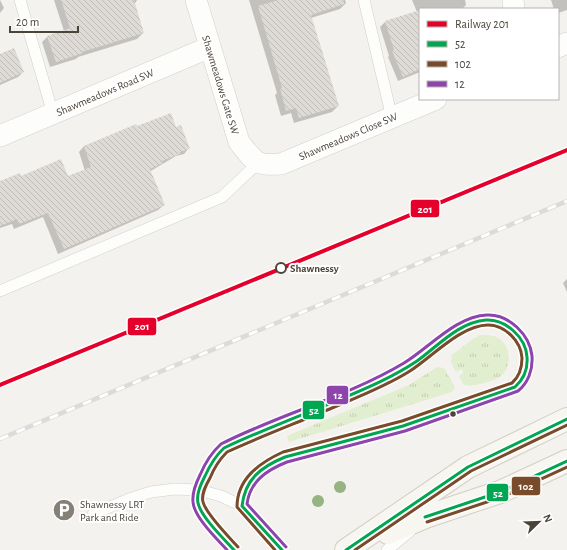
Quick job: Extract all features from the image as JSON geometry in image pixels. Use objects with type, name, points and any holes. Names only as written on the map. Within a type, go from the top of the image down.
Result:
[{"type":"street","name":"Shawmeadows Gate SW","points":[[196,0],[239,142],[258,164]]},
{"type":"street","name":"Shawmeadows Road SW","points":[[0,136],[210,47]]},
{"type":"street","name":"Shawmeadows Close SW","points":[[258,164],[281,164],[434,100]]},
{"type":"street","points":[[346,550],[468,467],[567,419]]},
{"type":"street","points":[[346,550],[428,516],[500,492],[567,461]]},
{"type":"lane","points":[[20,0],[53,114]]},
{"type":"lane","points":[[364,0],[392,118]]},
{"type":"lane","points":[[0,291],[222,197],[258,164]]},
{"type":"lane","points":[[234,550],[201,509],[198,503],[199,490],[210,465],[218,453],[224,448],[390,377],[413,364],[448,337],[472,324],[487,320],[499,322],[512,329],[522,341],[527,356],[526,371],[524,378],[515,387],[403,426],[285,457],[272,462],[262,468],[250,480],[242,497],[242,506]]},
{"type":"lane","points":[[93,514],[128,498],[151,492],[175,489],[199,490],[221,496],[242,506],[282,550]]},
{"type":"lane","points":[[388,550],[428,516]]},
{"type":"green space","points":[[480,335],[489,335],[503,342],[509,355],[507,369],[501,376],[484,383],[474,385],[463,384],[459,376],[463,373],[462,369],[456,372],[451,362],[452,355]]},
{"type":"green space","points":[[437,367],[444,368],[455,387],[452,392],[289,442],[287,436],[409,385]]},
{"type":"building","points":[[61,0],[134,0],[144,33],[82,52],[83,53],[56,62],[47,36],[70,28]]},
{"type":"building","points":[[278,0],[344,0],[344,4],[311,15],[339,106],[299,118],[296,108],[286,111],[280,88],[282,88],[258,6]]},
{"type":"building","points":[[419,10],[419,69],[403,77],[392,51],[394,50],[385,21]]},
{"type":"building","points":[[14,48],[24,72],[0,83],[0,54]]},
{"type":"building","points":[[171,113],[176,127],[181,125],[190,149],[162,161],[163,163],[150,169],[165,205],[64,249],[48,213],[19,224],[17,219],[0,226],[0,181],[20,173],[21,176],[61,159],[68,176],[91,167],[84,146],[136,124],[137,126]]},
{"type":"railway","points":[[0,439],[567,201]]},
{"type":"rail line","name":"201","points":[[0,385],[567,150]]},
{"type":"transit line","name":"12","points":[[227,550],[212,534],[197,514],[193,502],[193,495],[197,481],[206,462],[217,447],[243,433],[337,396],[382,375],[404,363],[443,334],[464,321],[487,315],[503,318],[517,327],[527,341],[532,356],[531,371],[525,384],[518,391],[405,431],[287,462],[261,477],[252,489],[247,504],[286,547]]},
{"type":"transit line","name":"52","points":[[234,550],[203,515],[198,503],[199,489],[202,482],[215,457],[224,448],[351,395],[389,377],[408,367],[449,336],[467,325],[486,320],[501,323],[514,331],[523,343],[527,357],[525,374],[515,387],[403,426],[285,457],[269,465],[256,475],[247,488],[242,506],[282,550]]},
{"type":"transit line","name":"102","points":[[238,547],[208,513],[203,502],[204,490],[213,471],[227,452],[357,397],[402,376],[457,336],[468,330],[478,326],[488,325],[500,328],[511,335],[519,346],[522,358],[520,372],[512,383],[402,421],[283,452],[266,461],[251,473],[241,488],[237,507],[275,550]]},
{"type":"transit line","name":"52","points":[[346,550],[468,467],[567,419]]},
{"type":"transit line","name":"102","points":[[355,550],[471,471],[567,425]]},
{"type":"transit line","name":"52","points":[[425,517],[500,492],[567,461]]},
{"type":"transit line","name":"102","points":[[427,522],[502,497],[567,467]]},
{"type":"place","name":"Shawnessy","points":[[281,268]]},
{"type":"place","name":"Shawnessy LRT Park and Ride","points":[[64,510]]}]
